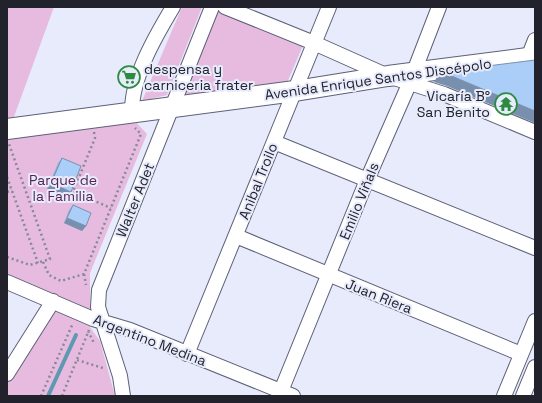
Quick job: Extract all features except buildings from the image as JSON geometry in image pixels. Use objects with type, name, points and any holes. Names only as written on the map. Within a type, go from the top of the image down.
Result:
[{"type":"main road","name":"Avenida Enrique Santos Discépolo","points":[[8,136],[132,119],[172,108],[295,91],[388,76],[411,78],[533,51]]},
{"type":"street","points":[[132,119],[134,89],[141,69],[162,25],[173,7]]},
{"type":"street","name":"Walter Adet","points":[[123,396],[120,376],[92,324],[98,307],[99,290],[212,7]]},
{"type":"street","points":[[225,7],[314,43],[388,76]]},
{"type":"street","name":"Anibal Troilo","points":[[188,354],[329,7]]},
{"type":"street","name":"Emilio Viñals","points":[[285,394],[329,275],[439,7]]},
{"type":"street","points":[[411,78],[444,94],[535,132]]},
{"type":"street","points":[[274,142],[535,248]]},
{"type":"street","name":"Juan Riera","points":[[236,236],[521,354]]},
{"type":"street","name":"Argentino Medina","points":[[7,282],[53,301],[92,324],[130,330],[285,394]]},
{"type":"street","points":[[7,374],[53,301]]},
{"type":"street","points":[[504,396],[535,321]]},
{"type":"street","points":[[523,396],[535,367]]},
{"type":"path","points":[[87,289],[84,274],[141,134],[132,119]]},
{"type":"path","points":[[86,132],[94,131],[95,138],[73,192],[111,208]]},
{"type":"path","points":[[7,257],[27,264],[43,262],[50,259],[11,149],[8,136]]},
{"type":"path","points":[[7,150],[11,149]]},
{"type":"path","points":[[7,177],[38,263]]},
{"type":"path","points":[[7,192],[12,190]]},
{"type":"path","points":[[43,262],[49,275],[61,280],[84,274]]},
{"type":"path","points":[[41,396],[74,319]]},
{"type":"path","points":[[92,324],[96,347]]},
{"type":"path","points":[[62,396],[92,324]]},
{"type":"path","points":[[77,360],[105,369],[102,361]]},
{"type":"green space","name":"Parque de la Familia","points":[[7,7],[54,7],[7,136]]},
{"type":"green space","points":[[182,7],[202,7],[167,95],[142,101]]},
{"type":"green space","points":[[216,7],[304,43],[287,83],[181,95]]},
{"type":"green space","name":"Parque de la Familia","points":[[134,120],[147,134],[90,273],[90,327],[100,341],[115,396],[7,396],[7,374],[53,301],[7,282],[7,137]]},
{"type":"waterway","points":[[48,396],[76,335]]},
{"type":"place","name":"despensa y carniceria frater","points":[[129,77]]},
{"type":"place","name":"Vicaría B° San Benito","points":[[506,104]]}]
